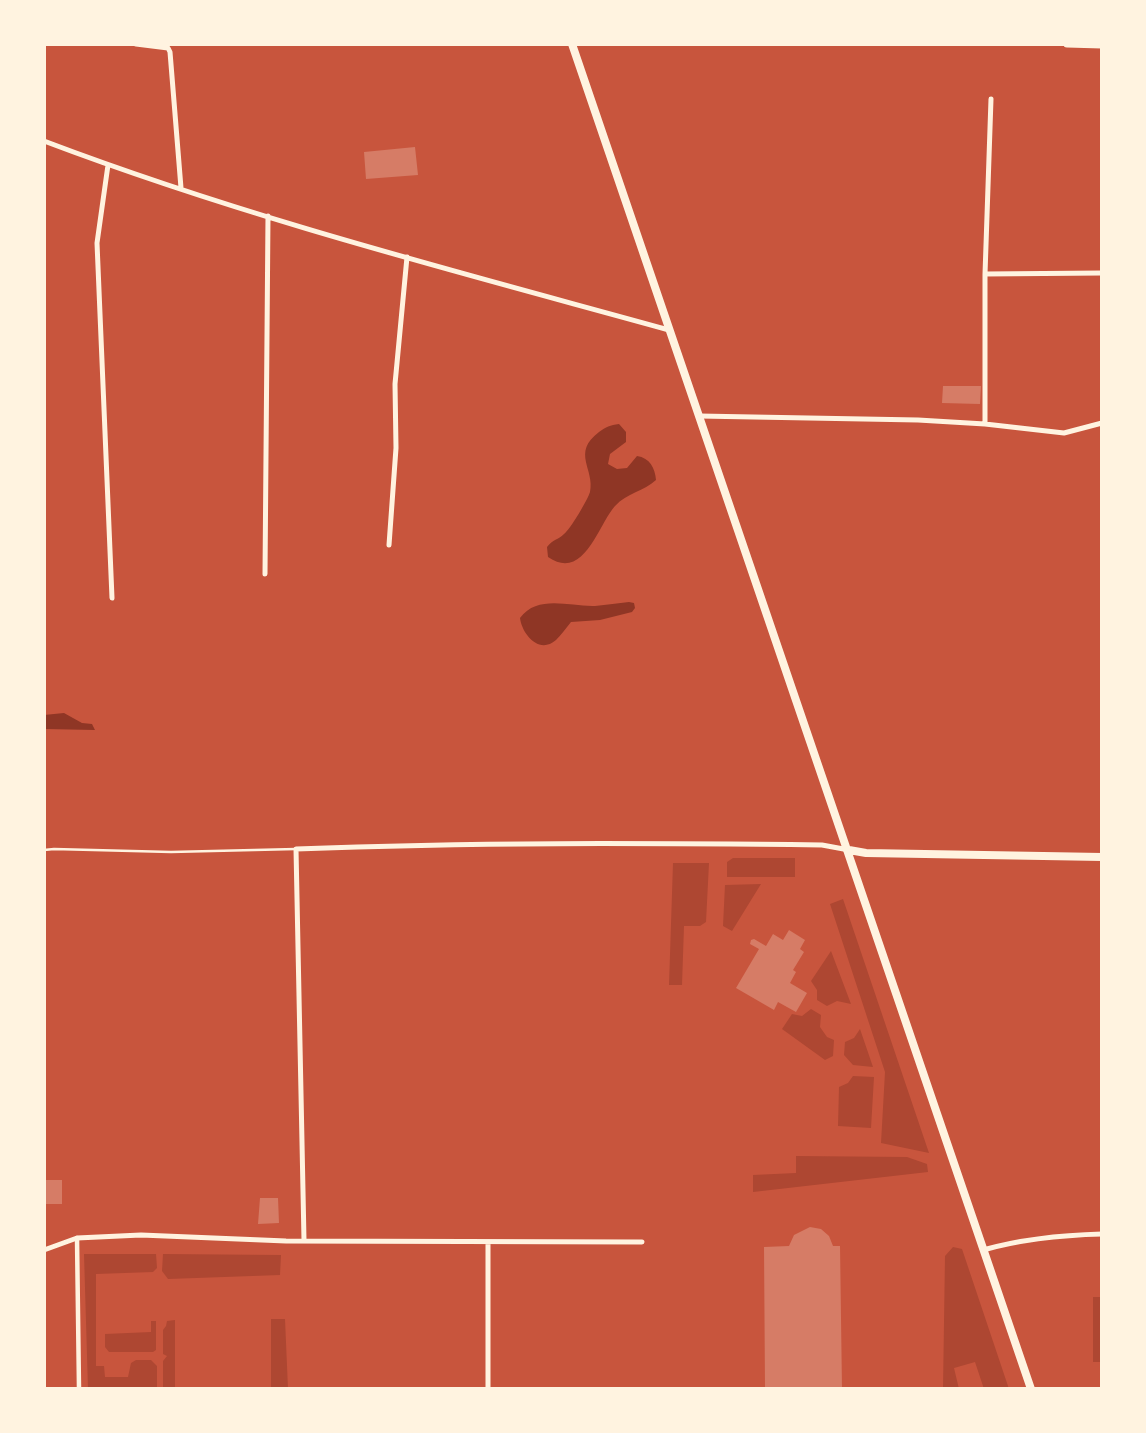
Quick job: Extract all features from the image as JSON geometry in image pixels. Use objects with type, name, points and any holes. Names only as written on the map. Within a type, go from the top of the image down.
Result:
[{"type":"main road","points":[[572,44],[1031,1389]]},
{"type":"main road","points":[[849,850],[870,853],[1102,857]]},
{"type":"street","points":[[136,44],[168,46],[170,52],[181,188]]},
{"type":"street","points":[[1067,44],[1102,45]]},
{"type":"street","points":[[985,424],[985,274],[990,99]]},
{"type":"street","points":[[44,141],[108,165],[268,216],[669,330]]},
{"type":"street","points":[[108,165],[97,243],[112,598]]},
{"type":"street","points":[[265,574],[268,216]]},
{"type":"street","points":[[389,545],[396,448],[395,384],[407,257]]},
{"type":"street","points":[[985,274],[1102,273]]},
{"type":"street","points":[[699,416],[918,420],[1064,433],[1102,423]]},
{"type":"street","points":[[304,1240],[296,849],[614,844],[822,845],[849,850]]},
{"type":"street","points":[[983,1250],[1060,1235],[1102,1234]]},
{"type":"street","points":[[44,1250],[78,1238],[141,1236],[488,1243],[642,1242]]},
{"type":"street","points":[[78,1238],[79,1389]]},
{"type":"street","points":[[488,1243],[488,1389]]},
{"type":"lane","points":[[44,850],[171,852],[296,849]]},
{"type":"shaded area","points":[[619,424],[626,432],[626,442],[610,454],[608,464],[617,469],[627,468],[637,456],[642,457],[651,464],[656,480],[615,506],[581,557],[561,563],[548,557],[547,547],[567,531],[590,492],[586,447],[599,432],[608,426]]},
{"type":"shaded area","points":[[634,603],[632,612],[600,620],[571,622],[550,644],[543,645],[532,641],[521,624],[520,618],[527,611],[545,604],[595,606]]},
{"type":"shaded area","points":[[64,713],[82,723],[92,724],[95,730],[44,729],[44,715]]},
{"type":"shaded area","points":[[733,858],[795,858],[795,877],[727,877],[727,862]]},
{"type":"shaded area","points":[[673,863],[709,863],[706,922],[700,926],[684,926],[682,985],[669,985]]},
{"type":"shaded area","points":[[761,884],[732,931],[723,926],[725,885]]},
{"type":"shaded area","points":[[843,899],[929,1153],[881,1143],[885,1072],[830,904]]},
{"type":"shaded area","points":[[831,951],[851,1004],[837,1001],[827,1006],[817,1000],[817,990],[811,981]]},
{"type":"shaded area","points":[[811,1009],[821,1015],[820,1027],[827,1037],[834,1040],[833,1056],[825,1060],[782,1029],[792,1014],[802,1016]]},
{"type":"shaded area","points":[[860,1029],[873,1067],[853,1065],[844,1055],[845,1042],[854,1038]]},
{"type":"shaded area","points":[[853,1076],[874,1077],[871,1128],[838,1126],[839,1087],[848,1083]]},
{"type":"shaded area","points":[[796,1156],[907,1157],[927,1164],[928,1172],[753,1192],[753,1175],[796,1173]]},
{"type":"shaded area","points":[[953,1247],[962,1249],[1009,1389],[984,1389],[975,1362],[954,1368],[959,1389],[943,1389],[945,1256]]},
{"type":"shaded area","points":[[84,1254],[156,1254],[157,1268],[153,1272],[96,1274],[96,1366],[104,1366],[105,1377],[128,1377],[131,1363],[136,1360],[151,1360],[157,1366],[157,1389],[88,1389]]},
{"type":"shaded area","points":[[163,1254],[281,1255],[280,1275],[168,1279],[162,1271]]},
{"type":"shaded area","points":[[1093,1297],[1102,1297],[1102,1362],[1093,1362]]},
{"type":"shaded area","points":[[271,1319],[285,1319],[288,1389],[271,1389]]},
{"type":"shaded area","points":[[175,1320],[175,1389],[163,1389],[163,1361],[167,1356],[163,1354],[163,1330],[167,1321]]},
{"type":"shaded area","points":[[151,1321],[156,1321],[156,1350],[153,1352],[109,1352],[105,1347],[105,1334],[151,1332]]},
{"type":"building","points":[[415,147],[418,175],[366,179],[364,152]]},
{"type":"building","points":[[943,386],[981,386],[980,404],[942,403]]},
{"type":"building","points":[[789,930],[805,940],[800,949],[804,952],[793,970],[796,972],[790,983],[807,993],[796,1012],[778,1002],[774,1010],[736,988],[759,949],[750,944],[751,940],[766,946],[773,934],[783,940]]},
{"type":"building","points":[[44,1180],[62,1180],[62,1204],[44,1204]]},
{"type":"building","points":[[260,1198],[278,1198],[279,1223],[258,1224]]},
{"type":"building","points":[[810,1227],[821,1229],[829,1236],[833,1246],[840,1246],[842,1389],[765,1389],[764,1247],[789,1246],[794,1235]]}]
